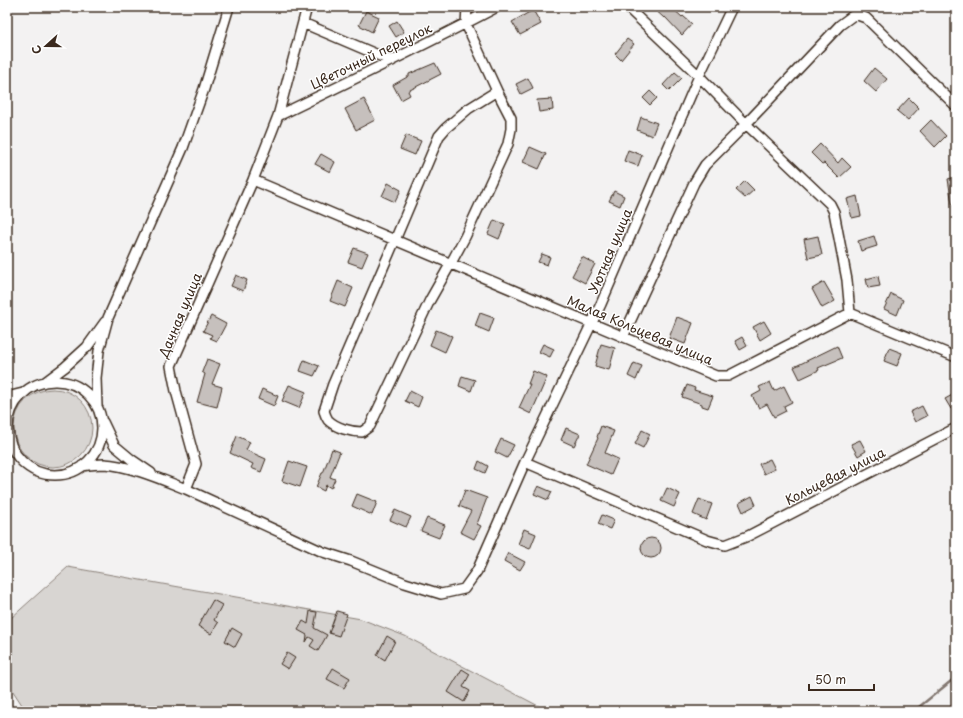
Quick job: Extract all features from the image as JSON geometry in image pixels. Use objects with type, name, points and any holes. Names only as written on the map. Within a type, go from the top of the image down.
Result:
[{"type":"street","points":[[97,406],[96,378],[98,358],[108,318],[183,148],[204,89],[229,7]]},
{"type":"street","name":"Дачная улица","points":[[186,489],[196,464],[176,391],[171,366],[253,180],[278,116],[307,7]]},
{"type":"street","points":[[467,7],[466,24],[510,118],[511,129],[508,144],[465,237],[452,263],[430,300],[370,426],[362,432],[353,432],[334,425],[327,419],[324,411],[326,403],[439,136],[468,109],[497,91]]},
{"type":"street","name":"Цветочный переулок","points":[[278,116],[392,61],[497,7]]},
{"type":"street","points":[[627,7],[830,204],[834,212],[847,280],[850,313],[956,357]]},
{"type":"street","name":"Уютная улица","points":[[186,489],[323,552],[351,561],[404,583],[441,594],[464,589],[477,572],[525,462],[592,324],[699,76],[732,7]]},
{"type":"street","points":[[623,337],[694,183],[705,165],[840,25],[855,14],[866,18],[956,106]]},
{"type":"street","points":[[303,23],[392,61]]},
{"type":"street","name":"Малая Кольцевая улица","points":[[253,180],[716,376],[728,376],[850,313]]},
{"type":"street","points":[[7,397],[23,393],[44,382],[64,367],[87,347],[108,318]]},
{"type":"street","points":[[44,382],[59,381],[80,387],[89,395],[97,406],[114,445],[132,460],[162,480]]},
{"type":"street","points":[[23,393],[15,402],[10,412],[7,424],[7,437],[16,457],[27,467],[38,473],[53,475],[69,472],[82,466],[105,464],[127,468],[186,489]]},
{"type":"street","points":[[82,466],[91,457],[98,446],[102,434],[102,420]]},
{"type":"street","name":"Кольцевая улица","points":[[525,462],[707,540],[725,545],[748,536],[956,428]]},
{"type":"shaded area","points":[[53,389],[68,392],[80,401],[89,413],[92,428],[89,443],[80,455],[68,464],[53,467],[38,464],[26,455],[17,443],[14,428],[17,413],[26,401],[38,392]]},
{"type":"shaded area","points":[[68,567],[361,619],[405,636],[548,711],[26,711],[7,682],[7,628],[11,618]]},
{"type":"building","points":[[652,7],[671,7],[692,24],[682,35],[665,17],[664,18]]},
{"type":"building","points":[[533,10],[541,24],[520,35],[512,22]]},
{"type":"building","points":[[366,11],[379,17],[372,32],[359,25]]},
{"type":"building","points":[[397,21],[404,32],[396,37],[389,26]]},
{"type":"building","points":[[627,39],[634,44],[621,60],[615,54]]},
{"type":"building","points":[[435,63],[441,74],[408,91],[410,95],[401,100],[393,85],[409,76],[409,74]]},
{"type":"building","points":[[874,68],[887,79],[876,92],[864,81]]},
{"type":"building","points":[[675,72],[682,78],[669,91],[663,85]]},
{"type":"building","points":[[528,78],[533,88],[521,94],[516,84]]},
{"type":"building","points":[[650,91],[657,98],[650,105],[643,98]]},
{"type":"building","points":[[909,98],[919,108],[908,120],[897,111]]},
{"type":"building","points":[[364,99],[375,120],[356,130],[345,109]]},
{"type":"building","points":[[552,99],[553,110],[539,112],[537,100]]},
{"type":"building","points":[[641,117],[657,123],[652,136],[637,130]]},
{"type":"building","points":[[931,120],[946,136],[935,147],[920,131]]},
{"type":"building","points":[[406,135],[421,141],[415,155],[400,149]]},
{"type":"building","points":[[820,144],[838,163],[842,158],[851,167],[839,178],[811,153]]},
{"type":"building","points":[[530,147],[546,154],[539,169],[523,162]]},
{"type":"building","points":[[628,150],[642,155],[638,166],[624,161]]},
{"type":"building","points":[[321,154],[335,162],[330,172],[315,164]]},
{"type":"building","points":[[956,177],[956,204],[952,204],[948,179]]},
{"type":"building","points":[[745,181],[754,190],[745,198],[736,190]]},
{"type":"building","points":[[388,183],[401,190],[395,202],[382,196]]},
{"type":"building","points":[[614,191],[624,196],[620,206],[609,201]]},
{"type":"building","points":[[857,196],[861,216],[852,218],[847,199]]},
{"type":"building","points":[[494,220],[505,224],[499,239],[488,234]]},
{"type":"building","points":[[818,236],[822,255],[808,258],[804,239]]},
{"type":"building","points":[[874,236],[877,246],[861,251],[858,241]]},
{"type":"building","points":[[354,248],[368,253],[362,267],[348,262]]},
{"type":"building","points":[[542,254],[550,257],[547,265],[538,262]]},
{"type":"building","points":[[582,257],[595,264],[585,283],[572,276]]},
{"type":"building","points":[[236,275],[247,280],[243,291],[231,286]]},
{"type":"building","points":[[878,276],[880,286],[868,288],[866,279]]},
{"type":"building","points":[[338,281],[353,288],[345,307],[330,301]]},
{"type":"building","points":[[824,282],[835,301],[822,308],[812,289]]},
{"type":"building","points":[[891,294],[903,300],[897,315],[884,309]]},
{"type":"building","points":[[480,313],[494,318],[489,332],[475,326]]},
{"type":"building","points":[[211,316],[226,324],[217,341],[210,338],[212,335],[203,331]]},
{"type":"building","points":[[677,317],[693,323],[685,344],[669,338]]},
{"type":"building","points":[[764,321],[771,333],[760,340],[753,327]]},
{"type":"building","points":[[436,330],[452,336],[445,352],[430,345]]},
{"type":"building","points":[[742,337],[747,346],[740,350],[735,341]]},
{"type":"building","points":[[543,344],[554,349],[550,357],[539,352]]},
{"type":"building","points":[[601,344],[615,348],[609,370],[595,366]]},
{"type":"building","points":[[837,346],[842,358],[818,368],[819,370],[800,379],[794,367]]},
{"type":"building","points":[[889,348],[902,353],[897,366],[884,361]]},
{"type":"building","points":[[207,359],[220,364],[212,384],[222,387],[217,407],[197,402],[205,374],[202,372]]},
{"type":"building","points":[[304,360],[319,366],[314,376],[300,371]]},
{"type":"building","points":[[634,363],[642,366],[636,380],[628,376]]},
{"type":"building","points":[[533,371],[547,377],[531,414],[519,408],[530,384],[528,384]]},
{"type":"building","points":[[462,376],[475,380],[471,391],[459,386]]},
{"type":"building","points":[[770,382],[774,391],[784,386],[792,402],[784,406],[786,411],[774,417],[767,404],[759,408],[752,396],[761,391],[759,387]]},
{"type":"building","points":[[289,385],[306,392],[299,408],[282,401]]},
{"type":"building","points":[[687,385],[695,388],[694,390],[713,396],[708,408],[702,406],[702,404],[682,397]]},
{"type":"building","points":[[262,389],[278,396],[274,406],[258,399]]},
{"type":"building","points":[[410,391],[422,397],[418,407],[405,401]]},
{"type":"building","points":[[956,393],[956,406],[951,409],[945,399]]},
{"type":"building","points":[[922,406],[927,416],[915,422],[910,412]]},
{"type":"building","points":[[601,426],[614,431],[605,453],[618,459],[611,475],[586,464],[598,438],[597,437]]},
{"type":"building","points":[[566,428],[580,434],[574,446],[561,440]]},
{"type":"building","points":[[642,430],[650,434],[643,448],[635,444]]},
{"type":"building","points":[[237,436],[250,442],[246,450],[266,459],[261,472],[251,468],[253,464],[230,453]]},
{"type":"building","points":[[501,439],[514,445],[507,458],[495,452]]},
{"type":"building","points":[[860,440],[866,451],[858,456],[851,444]]},
{"type":"building","points":[[332,449],[340,452],[330,477],[335,479],[331,488],[326,485],[324,491],[316,487]]},
{"type":"building","points":[[770,459],[775,469],[764,474],[759,464]]},
{"type":"building","points":[[289,461],[307,467],[300,487],[282,481]]},
{"type":"building","points":[[479,461],[488,466],[485,473],[476,469]]},
{"type":"building","points":[[538,486],[552,492],[548,500],[534,494]]},
{"type":"building","points":[[667,488],[680,494],[674,507],[661,501]]},
{"type":"building","points":[[465,490],[487,498],[477,524],[481,526],[474,539],[460,532],[471,511],[459,506]]},
{"type":"building","points":[[357,494],[377,502],[372,515],[352,506]]},
{"type":"building","points":[[752,496],[756,505],[743,512],[739,503]]},
{"type":"building","points":[[699,499],[712,504],[706,520],[693,514]]},
{"type":"building","points":[[395,510],[411,517],[406,527],[390,520]]},
{"type":"building","points":[[602,515],[614,520],[610,529],[598,524]]},
{"type":"building","points":[[427,518],[445,525],[439,538],[421,531]]},
{"type":"building","points":[[524,529],[536,534],[530,549],[518,544]]},
{"type":"building","points":[[651,538],[658,541],[661,548],[658,555],[651,558],[644,555],[641,548],[644,541]]},
{"type":"building","points":[[508,553],[525,562],[520,570],[504,561]]},
{"type":"building","points":[[213,600],[222,605],[214,620],[218,623],[211,634],[198,626]]},
{"type":"building","points":[[310,611],[317,612],[314,628],[327,635],[318,651],[310,646],[314,640],[309,637],[306,642],[307,635],[298,630],[303,621],[308,624]]},
{"type":"building","points":[[337,611],[347,614],[339,636],[329,633]]},
{"type":"building","points":[[232,628],[242,634],[235,647],[225,641]]},
{"type":"building","points":[[387,636],[395,641],[385,660],[377,655]]},
{"type":"building","points":[[287,653],[295,658],[288,669],[280,664]]},
{"type":"building","points":[[333,668],[350,678],[344,688],[327,679]]},
{"type":"building","points":[[462,669],[470,674],[463,687],[470,691],[464,702],[448,692]]},
{"type":"waterway","points":[[918,711],[919,707],[956,677]]}]
